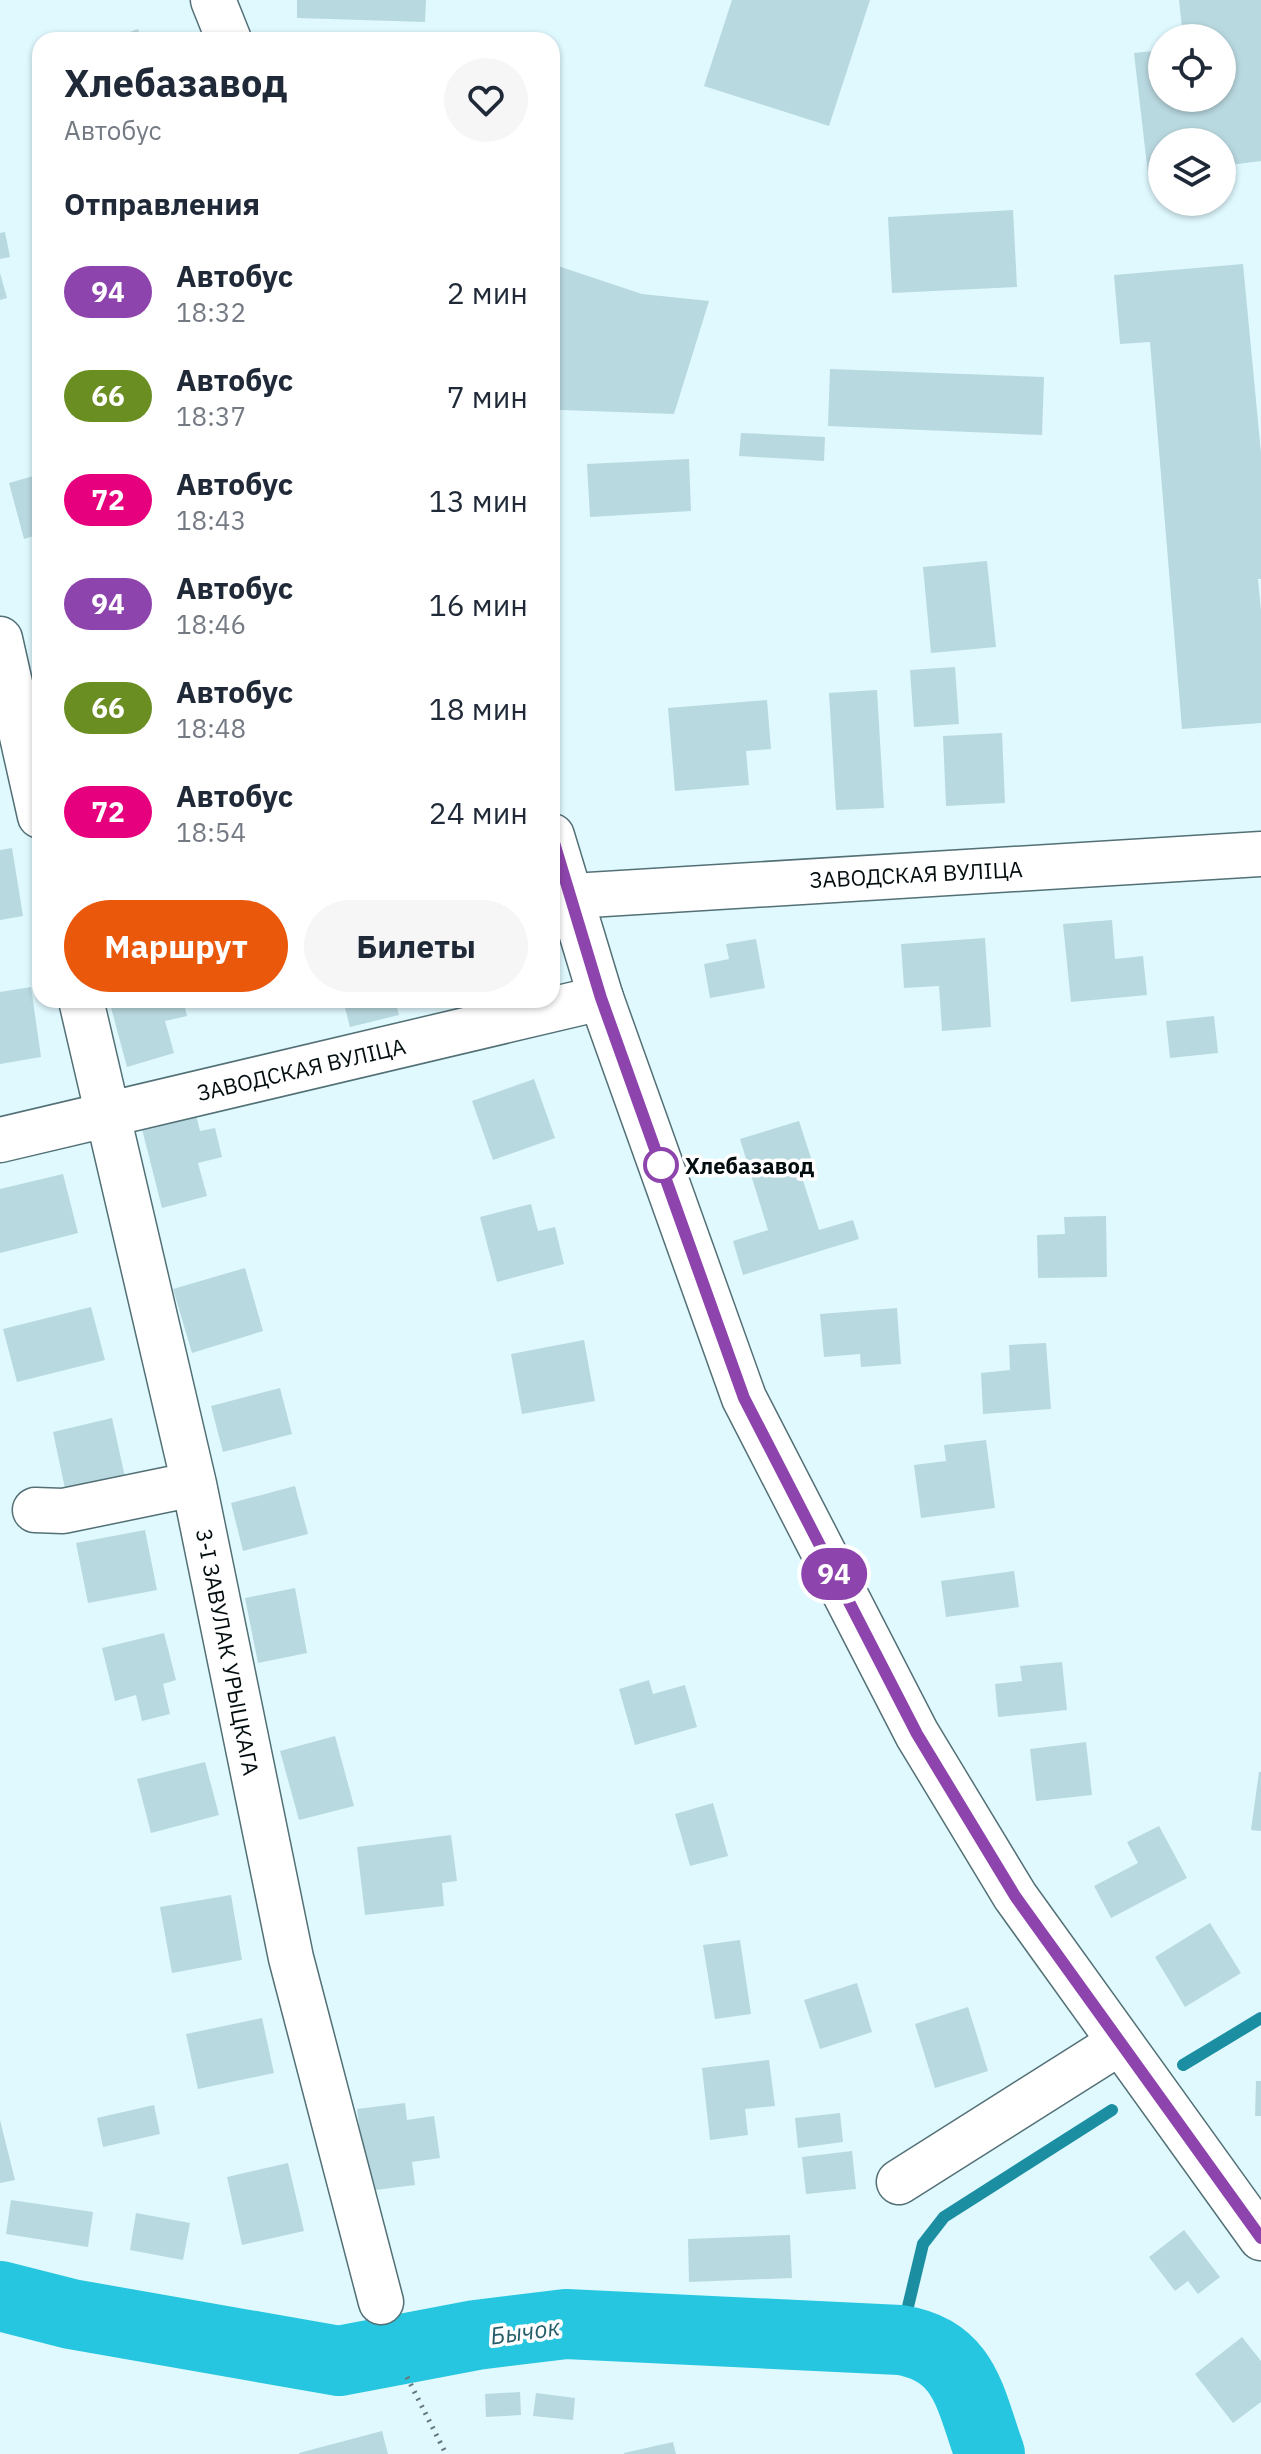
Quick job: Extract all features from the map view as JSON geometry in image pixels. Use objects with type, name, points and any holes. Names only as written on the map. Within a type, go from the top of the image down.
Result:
[{"type":"street","points":[[213,0],[226,32]]},
{"type":"street","points":[[0,639],[32,781]]},
{"type":"street","name":"ЗАВОДСКАЯ ВУЛІЦА","points":[[572,896],[1261,854]]},
{"type":"street","points":[[560,860],[601,998],[744,1398],[917,1734],[1015,1896],[1261,2238]]},
{"type":"street","name":"ЗАВОДСКАЯ ВУЛІЦА","points":[[560,1008],[601,998]]},
{"type":"street","name":"3-І ЗАВУЛАК УРЫЦКАГА","points":[[83,1008],[194,1484],[291,1958],[381,2302]]},
{"type":"street","name":"ЗАВОДСКАЯ ВУЛІЦА","points":[[0,1140],[559,1008]]},
{"type":"street","points":[[35,1510],[63,1511],[194,1484]]},
{"type":"street","points":[[899,2182],[1119,2043]]},
{"type":"path","points":[[407,2377],[446,2454]]},
{"type":"building","points":[[297,0],[426,0],[425,22],[297,18]]},
{"type":"building","points":[[732,0],[870,0],[829,126],[704,86]]},
{"type":"building","points":[[1179,0],[1261,0],[1261,161],[1236,164],[1236,128],[1148,128],[1148,174],[1134,53],[1148,52],[1148,112],[1236,112],[1236,24],[1182,24]]},
{"type":"building","points":[[1013,210],[1017,287],[892,293],[888,217]]},
{"type":"building","points":[[5,232],[10,257],[0,259],[0,233]]},
{"type":"building","points":[[1243,264],[1261,453],[1261,579],[1258,579],[1261,723],[1182,729],[1150,342],[1120,344],[1114,275]]},
{"type":"building","points":[[560,267],[642,294],[709,301],[674,414],[561,410]]},
{"type":"building","points":[[0,273],[7,298],[0,300]]},
{"type":"building","points":[[830,369],[1044,377],[1042,435],[828,426]]},
{"type":"building","points":[[741,433],[825,437],[824,461],[739,456]]},
{"type":"building","points":[[689,459],[691,511],[590,517],[587,464]]},
{"type":"building","points":[[32,476],[32,536],[24,539],[9,483]]},
{"type":"building","points":[[987,561],[996,647],[931,653],[923,567]]},
{"type":"building","points":[[955,667],[959,724],[914,727],[910,670]]},
{"type":"building","points":[[877,690],[884,808],[836,810],[829,693]]},
{"type":"building","points":[[767,700],[771,749],[746,751],[749,785],[675,791],[668,708]]},
{"type":"building","points":[[1002,733],[1005,803],[946,806],[943,736]]},
{"type":"building","points":[[12,848],[23,916],[0,920],[0,850]]},
{"type":"building","points":[[1112,920],[1115,959],[1143,956],[1147,995],[1071,1002],[1063,924]]},
{"type":"building","points":[[985,938],[991,1027],[942,1031],[939,986],[904,988],[901,944]]},
{"type":"building","points":[[756,939],[765,988],[710,998],[704,964],[729,959],[726,944]]},
{"type":"building","points":[[31,987],[41,1057],[0,1064],[0,992]]},
{"type":"building","points":[[111,1008],[185,1008],[187,1016],[165,1021],[174,1053],[127,1067]]},
{"type":"building","points":[[345,1008],[397,1008],[399,1015],[350,1027]]},
{"type":"building","points":[[1214,1016],[1218,1053],[1170,1058],[1166,1021]]},
{"type":"building","points":[[534,1079],[555,1138],[493,1160],[472,1101]]},
{"type":"building","points":[[196,1115],[200,1131],[215,1128],[222,1157],[198,1163],[207,1196],[162,1208],[142,1129]]},
{"type":"building","points":[[799,1121],[813,1164],[799,1168],[819,1230],[853,1220],[859,1239],[743,1275],[733,1241],[768,1230],[740,1139]]},
{"type":"building","points":[[63,1174],[78,1233],[0,1253],[0,1189]]},
{"type":"building","points":[[531,1204],[538,1231],[555,1227],[564,1264],[497,1282],[480,1217]]},
{"type":"building","points":[[1106,1216],[1107,1277],[1038,1278],[1037,1235],[1065,1234],[1064,1217]]},
{"type":"building","points":[[245,1268],[263,1331],[192,1353],[173,1289]]},
{"type":"building","points":[[91,1307],[105,1360],[17,1382],[3,1329]]},
{"type":"building","points":[[897,1308],[901,1364],[861,1367],[860,1354],[824,1357],[820,1314]]},
{"type":"building","points":[[584,1340],[595,1401],[522,1414],[511,1354]]},
{"type":"building","points":[[1046,1343],[1051,1409],[983,1414],[981,1373],[1010,1370],[1009,1345]]},
{"type":"building","points":[[280,1388],[292,1434],[223,1452],[211,1406]]},
{"type":"building","points":[[112,1418],[127,1486],[67,1498],[53,1432]]},
{"type":"building","points":[[986,1440],[995,1508],[921,1518],[914,1465],[946,1461],[944,1445]]},
{"type":"building","points":[[295,1486],[308,1534],[243,1551],[231,1503]]},
{"type":"building","points":[[145,1530],[157,1590],[88,1603],[76,1543]]},
{"type":"building","points":[[1014,1571],[1019,1607],[946,1617],[941,1581]]},
{"type":"building","points":[[295,1588],[307,1653],[258,1663],[245,1598]]},
{"type":"building","points":[[164,1633],[176,1680],[163,1684],[170,1714],[142,1721],[136,1695],[115,1701],[102,1648]]},
{"type":"building","points":[[1062,1662],[1067,1710],[998,1717],[995,1684],[1022,1681],[1020,1666]]},
{"type":"building","points":[[649,1680],[653,1694],[685,1685],[697,1727],[635,1745],[619,1689]]},
{"type":"building","points":[[335,1736],[354,1806],[299,1820],[280,1751]]},
{"type":"building","points":[[1086,1742],[1092,1795],[1036,1801],[1030,1749]]},
{"type":"building","points":[[205,1762],[219,1815],[151,1833],[137,1779]]},
{"type":"building","points":[[1261,1772],[1261,1831],[1251,1830]]},
{"type":"building","points":[[713,1803],[728,1856],[690,1866],[675,1814]]},
{"type":"building","points":[[1159,1826],[1187,1878],[1111,1918],[1094,1886],[1138,1863],[1127,1842]]},
{"type":"building","points":[[451,1835],[457,1881],[442,1883],[444,1906],[365,1915],[357,1847]]},
{"type":"building","points":[[231,1895],[242,1960],[172,1973],[160,1907]]},
{"type":"building","points":[[1210,1923],[1241,1973],[1185,2007],[1155,1957]]},
{"type":"building","points":[[740,1940],[751,2014],[715,2019],[703,1945]]},
{"type":"building","points":[[857,1983],[872,2032],[820,2049],[804,2000]]},
{"type":"building","points":[[968,2007],[988,2071],[935,2088],[915,2024]]},
{"type":"building","points":[[262,2018],[274,2073],[198,2089],[186,2034]]},
{"type":"building","points":[[769,2060],[775,2106],[745,2109],[748,2135],[710,2140],[702,2068]]},
{"type":"building","points":[[1256,2081],[1261,2081],[1261,2116],[1255,2116]]},
{"type":"building","points":[[405,2103],[407,2120],[434,2116],[440,2158],[412,2162],[415,2185],[367,2191],[357,2109]]},
{"type":"building","points":[[154,2105],[160,2134],[103,2147],[97,2118]]},
{"type":"building","points":[[840,2113],[843,2142],[798,2148],[795,2118]]},
{"type":"building","points":[[0,2120],[15,2180],[0,2183]]},
{"type":"building","points":[[852,2151],[856,2189],[806,2194],[802,2157]]},
{"type":"building","points":[[288,2163],[304,2231],[242,2245],[227,2177]]},
{"type":"building","points":[[11,2200],[93,2212],[88,2247],[6,2234]]},
{"type":"building","points":[[136,2213],[190,2223],[183,2260],[130,2250]]},
{"type":"building","points":[[1184,2230],[1220,2277],[1198,2294],[1188,2281],[1175,2291],[1149,2257]]},
{"type":"building","points":[[790,2235],[792,2278],[689,2282],[688,2239]]},
{"type":"building","points":[[1242,2337],[1261,2361],[1261,2402],[1233,2423],[1195,2374]]},
{"type":"building","points":[[520,2392],[521,2415],[486,2417],[485,2394]]},
{"type":"building","points":[[536,2393],[575,2398],[573,2420],[533,2416]]},
{"type":"building","points":[[382,2431],[388,2454],[299,2454],[299,2453]]},
{"type":"building","points":[[673,2442],[676,2454],[624,2454],[624,2453]]},
{"type":"waterway","points":[[1183,2065],[1261,2018]]},
{"type":"waterway","points":[[900,2340],[923,2244],[944,2217],[1112,2110]]},
{"type":"waterway","name":"Бычок","points":[[0,2296],[71,2314],[339,2361],[476,2335],[566,2324],[900,2340],[939,2354],[952,2366],[970,2397],[990,2454]]},
{"type":"bus line","name":"94","points":[[560,860],[601,998],[744,1398],[810,1529],[917,1734],[1015,1896],[1261,2238]]},
{"type":"place","name":"Хлебазавод","points":[[661,1165]]}]
